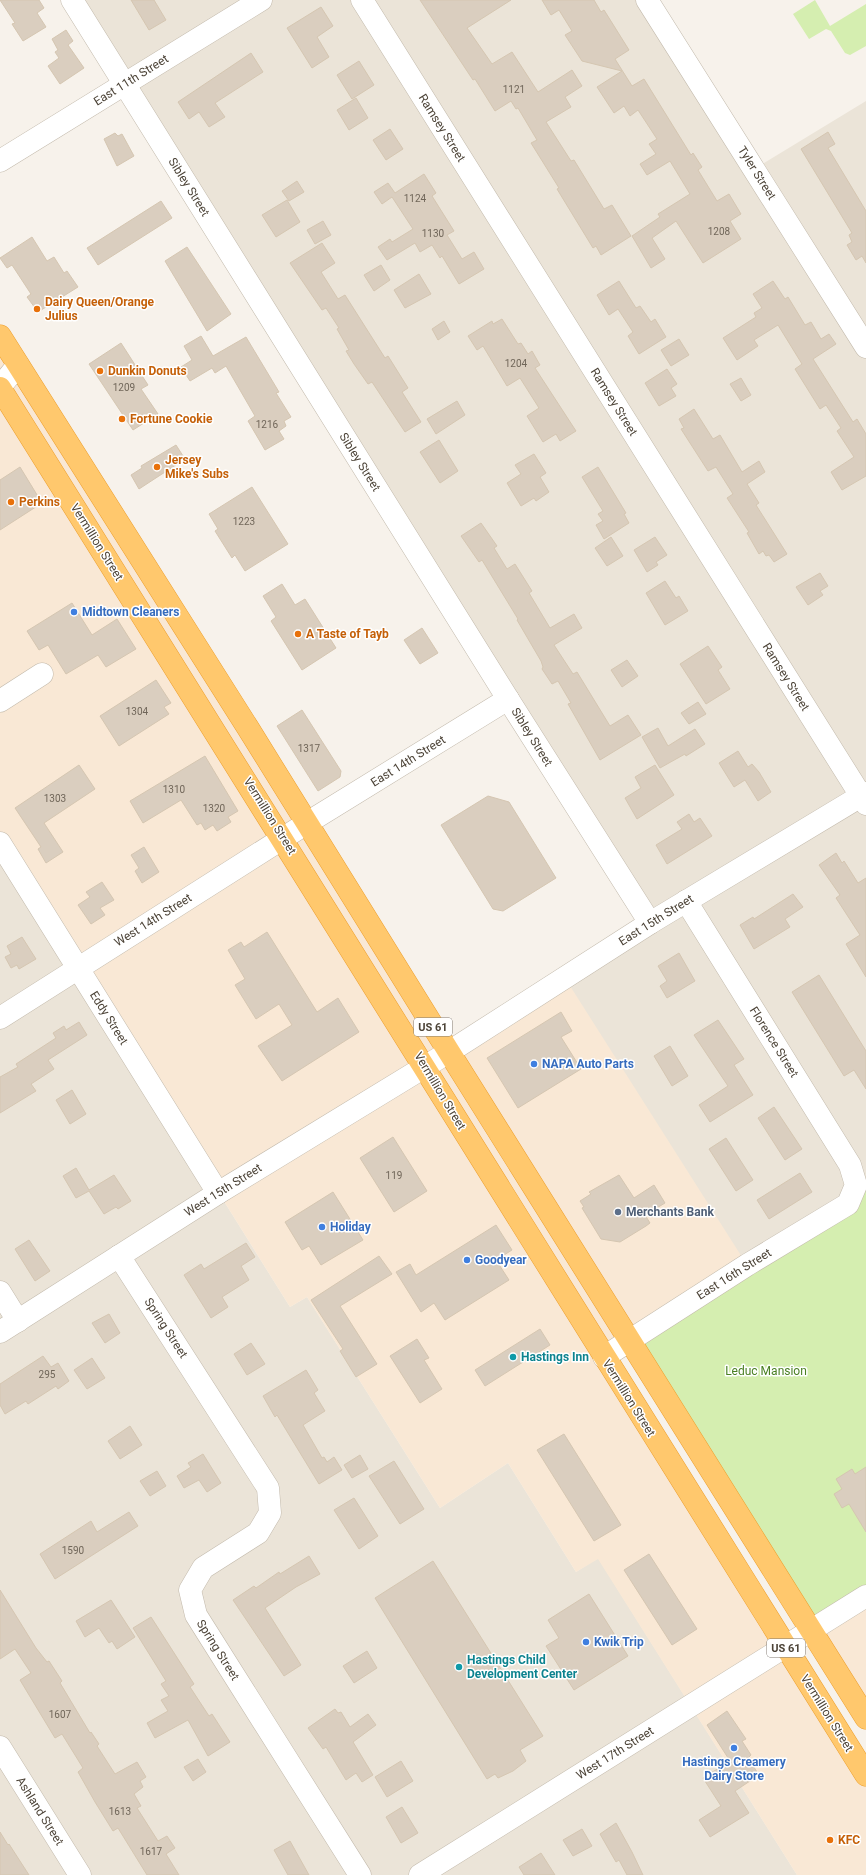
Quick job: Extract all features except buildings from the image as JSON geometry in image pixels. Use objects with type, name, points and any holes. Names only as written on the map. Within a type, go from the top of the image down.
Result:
[{"type":"highway","name":"US 61","points":[[0,336],[307,823],[866,1718]]},
{"type":"highway","name":"Vermillion Street","points":[[0,388],[284,838],[604,1357],[866,1775]]},
{"type":"street","name":"Sibley Street","points":[[72,0],[508,699],[650,923]]},
{"type":"street","name":"East 11th Street","points":[[0,161],[261,0]]},
{"type":"street","name":"Ramsey Street","points":[[362,0],[864,798]]},
{"type":"street","name":"Tyler Street","points":[[647,0],[866,347]]},
{"type":"street","points":[[0,388],[18,365]]},
{"type":"street","points":[[0,702],[42,674]]},
{"type":"street","name":"East 14th Street","points":[[307,823],[508,699]]},
{"type":"street","name":"East 15th Street","points":[[449,1052],[650,923],[864,798]]},
{"type":"street","name":"West 14th Street","points":[[0,1018],[78,967],[307,823]]},
{"type":"street","name":"Eddy Street","points":[[0,843],[218,1193]]},
{"type":"street","name":"Florence Street","points":[[686,901],[850,1165],[856,1185]]},
{"type":"street","name":"West 15th Street","points":[[9,1327],[218,1193],[449,1052]]},
{"type":"street","name":"East 16th Street","points":[[604,1357],[629,1339],[848,1204],[856,1185]]},
{"type":"street","name":"Spring Street","points":[[119,1256],[268,1488],[270,1513],[258,1533],[203,1568],[190,1590],[196,1615],[360,1875]]},
{"type":"street","points":[[0,1292],[9,1327]]},
{"type":"street","name":"West 17th Street","points":[[420,1875],[866,1596]]},
{"type":"street","name":"Ashland Street","points":[[0,1747],[80,1875]]},
{"type":"shaded area","points":[[72,0],[647,0],[754,169],[866,101],[866,1596],[565,978],[650,923]]},
{"type":"shaded area","points":[[0,336],[449,1052],[565,978],[747,1265],[604,1357],[866,1775],[866,1875],[797,1875],[598,1559],[576,1572],[508,1463],[440,1508],[307,1297],[290,1307],[0,843]]},
{"type":"shaded area","points":[[0,843],[290,1307],[307,1297],[440,1508],[508,1463],[576,1572],[598,1558],[797,1875],[0,1875]]},
{"type":"shaded area","points":[[866,1596],[866,1718],[811,1631]]},
{"type":"green space","points":[[815,0],[830,26],[866,4],[866,46],[850,55],[845,53],[831,31],[826,29],[809,39],[793,14]]},
{"type":"green space","name":"Leduc Mansion","points":[[866,1188],[866,1596],[811,1631],[629,1339]]},
{"type":"place","name":"Dairy Queen/Orange Julius","points":[[37,309]]},
{"type":"place","name":"Dunkin Donuts","points":[[100,371]]},
{"type":"place","name":"Fortune Cookie","points":[[122,419]]},
{"type":"place","name":"Jersey Mike's Subs","points":[[157,467]]},
{"type":"place","name":"Perkins","points":[[11,502]]},
{"type":"place","name":"Midtown Cleaners","points":[[74,612]]},
{"type":"place","name":"A Taste of Tayb","points":[[298,634]]},
{"type":"place","name":"NAPA Auto Parts","points":[[534,1064]]},
{"type":"place","name":"Merchants Bank","points":[[618,1212]]},
{"type":"place","name":"Holiday","points":[[322,1227]]},
{"type":"place","name":"Goodyear","points":[[467,1260]]},
{"type":"place","name":"Hastings Inn","points":[[513,1357]]},
{"type":"place","name":"Kwik Trip","points":[[586,1642]]},
{"type":"place","name":"Hastings Child Development Center","points":[[459,1667]]},
{"type":"place","name":"Hastings Creamery Dairy Store","points":[[734,1748]]},
{"type":"place","name":"KFC","points":[[830,1840]]}]
